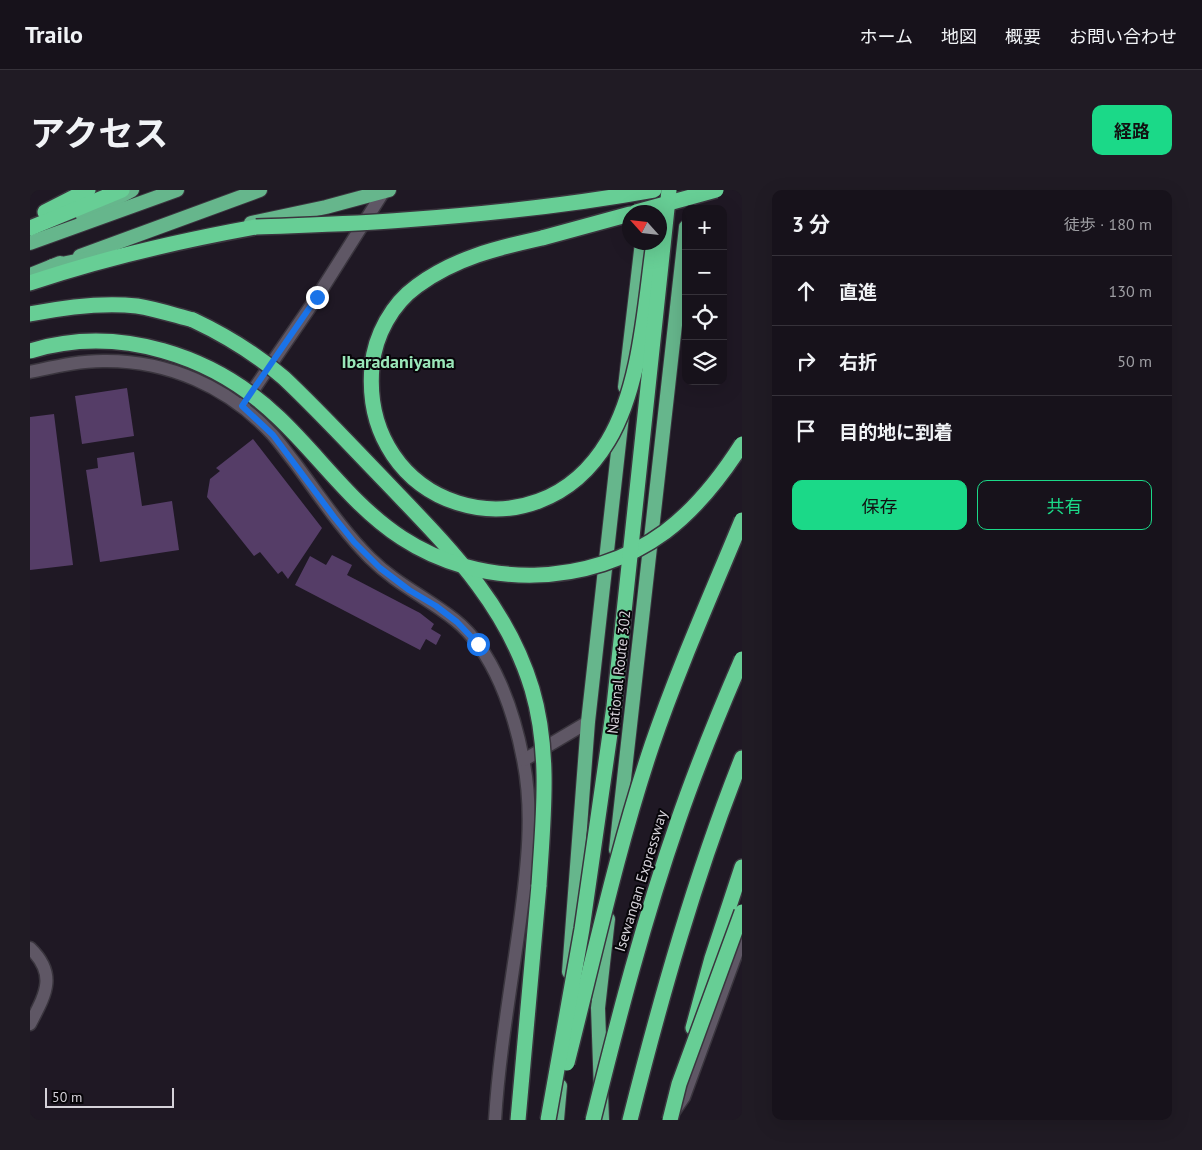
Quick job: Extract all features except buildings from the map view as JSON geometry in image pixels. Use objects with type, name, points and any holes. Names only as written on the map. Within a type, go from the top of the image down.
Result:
[{"type":"highway","points":[[30,219],[88,190]]},
{"type":"highway","points":[[30,228],[122,190]]},
{"type":"highway","points":[[35,241],[132,190]]},
{"type":"highway","points":[[35,241],[177,190]]},
{"type":"highway","points":[[30,275],[260,190]]},
{"type":"highway","points":[[647,205],[649,190]]},
{"type":"highway","points":[[30,283],[127,254],[198,237],[256,228],[478,214],[559,205],[654,190]]},
{"type":"highway","points":[[661,205],[664,190]]},
{"type":"highway","points":[[548,1120],[582,929],[614,706],[670,190]]},
{"type":"highway","points":[[688,205],[690,190]]},
{"type":"highway","points":[[661,205],[716,190]]},
{"type":"highway","points":[[52,266],[326,207],[387,191]]},
{"type":"highway","points":[[622,216],[493,249],[470,257],[431,277],[416,287],[401,301],[388,318],[378,339],[373,359],[372,402],[377,423],[385,441],[396,458],[411,475],[448,500],[486,509],[528,504],[548,498],[566,487],[583,473],[608,442],[626,400],[639,346],[653,250]]},
{"type":"highway","name":"National Route 302","points":[[557,1120],[588,722],[641,250]]},
{"type":"highway","name":"National Route 302","points":[[602,1120],[598,1008],[683,250]]},
{"type":"highway","points":[[30,314],[80,306],[110,304],[138,306],[193,320],[237,342],[261,358],[310,402],[436,534],[482,588],[498,612],[511,635],[532,690],[543,754],[544,785],[539,876],[518,1120]]},
{"type":"highway","points":[[30,351],[76,342],[106,342],[134,344],[190,359],[236,384],[259,401],[279,418],[356,501],[402,538],[424,551],[445,559],[499,574],[528,576],[573,571],[610,560],[637,548],[664,532],[688,512],[710,490],[742,444]]},
{"type":"highway","points":[[553,1120],[635,800],[671,694],[742,520]]},
{"type":"highway","points":[[697,629],[742,538]]},
{"type":"highway","name":"Isewangan Expressway","points":[[593,1120],[614,1034],[642,934],[678,821],[742,659]]},
{"type":"highway","points":[[630,1120],[688,907],[742,758]]},
{"type":"highway","points":[[670,1120],[712,958],[742,866]]},
{"type":"highway","points":[[679,1084],[742,912]]},
{"type":"street","points":[[242,406],[387,191]]},
{"type":"street","points":[[30,372],[66,364],[104,361],[145,365],[182,374],[218,390],[242,406],[273,435],[334,517],[380,568],[457,622],[478,644],[497,678],[513,717],[524,760],[529,795],[526,870],[494,1120]]},
{"type":"street","points":[[524,760],[588,722]]},
{"type":"street","points":[[670,1120],[684,1097],[742,940]]},
{"type":"street","points":[[30,948],[39,956],[48,975],[43,1000],[30,1024]]},
{"type":"district","name":"Ibaradaniyama","points":[[398,362]]},
{"type":"route","points":[[317,297],[242,406],[273,435],[354,542],[380,568],[457,622],[478,644]]}]
